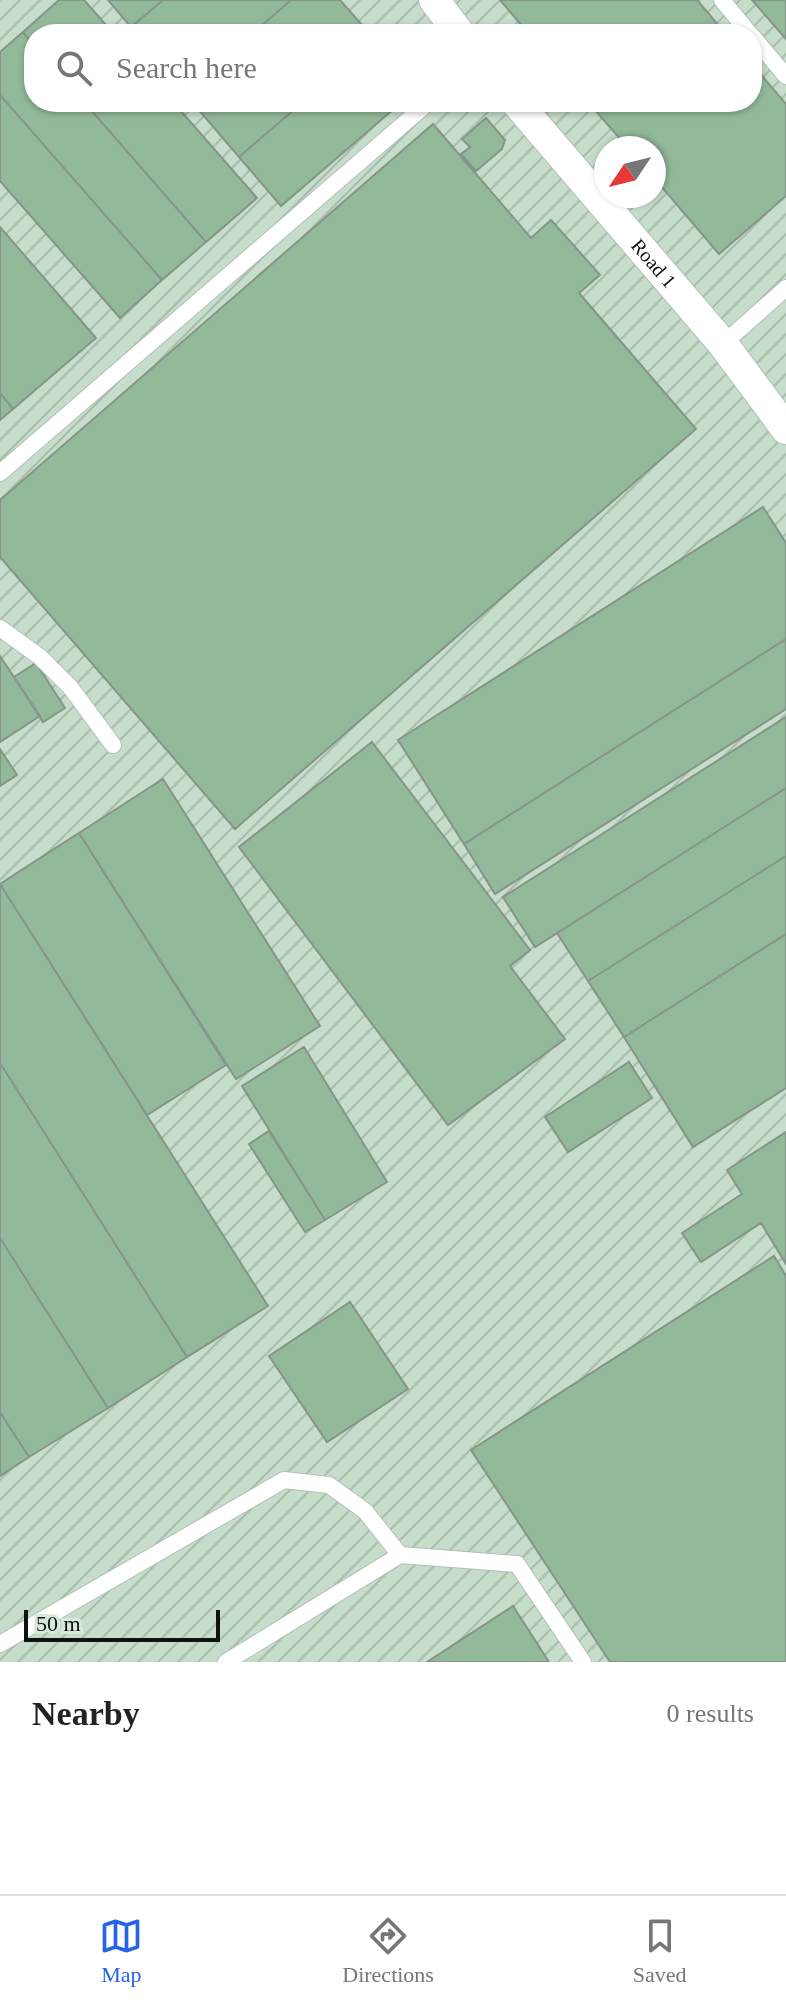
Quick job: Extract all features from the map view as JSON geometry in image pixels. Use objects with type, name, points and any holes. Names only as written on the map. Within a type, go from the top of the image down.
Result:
[{"type":"street","points":[[434,0],[452,24]]},
{"type":"street","name":"Road 1","points":[[525,112],[723,344],[786,429]]},
{"type":"lane","points":[[722,0],[742,24]]},
{"type":"lane","points":[[762,48],[786,76]]},
{"type":"lane","points":[[0,473],[417,112]]},
{"type":"lane","points":[[723,344],[786,288]]},
{"type":"lane","points":[[0,628],[40,657],[71,688],[113,745]]},
{"type":"lane","points":[[0,1644],[284,1480],[329,1485],[365,1511],[400,1555]]},
{"type":"lane","points":[[226,1662],[400,1555],[517,1564],[583,1662]]},
{"type":"shaded area","points":[[0,0],[786,0],[786,1662],[0,1662]]},
{"type":"building","points":[[59,0],[84,0],[105,24],[32,24]]},
{"type":"building","points":[[108,0],[163,0],[135,24],[128,24]]},
{"type":"building","points":[[163,0],[291,0],[263,24],[135,24]]},
{"type":"building","points":[[291,0],[340,0],[361,24],[263,24]]},
{"type":"building","points":[[500,0],[697,0],[717,24],[520,24]]},
{"type":"building","points":[[752,0],[786,0],[786,39]]},
{"type":"building","points":[[23,32],[24,112],[93,112],[206,242],[162,280],[0,95],[0,52]]},
{"type":"building","points":[[762,76],[786,104],[786,196],[719,254],[666,192],[666,136],[618,136],[597,112],[762,112]]},
{"type":"building","points":[[0,95],[162,280],[120,318],[0,181]]},
{"type":"building","points":[[93,112],[182,112],[257,198],[206,242]]},
{"type":"building","points":[[201,112],[291,112],[239,157]]},
{"type":"building","points":[[291,112],[390,112],[281,206],[239,157]]},
{"type":"building","points":[[486,118],[505,140],[502,149],[476,171],[461,154],[470,147],[462,139]]},
{"type":"building","points":[[433,124],[531,238],[551,220],[600,275],[579,293],[696,429],[235,829],[0,557],[0,500]]},
{"type":"building","points":[[0,227],[96,338],[13,409],[0,393]]},
{"type":"building","points":[[0,393],[13,409],[0,420]]},
{"type":"building","points":[[763,507],[786,543],[786,639],[464,844],[398,740]]},
{"type":"building","points":[[786,639],[786,709],[495,894],[464,844]]},
{"type":"building","points":[[0,656],[40,716],[0,742]]},
{"type":"building","points":[[36,663],[65,708],[43,722],[14,677]]},
{"type":"building","points":[[786,717],[786,788],[535,947],[503,897]]},
{"type":"building","points":[[372,742],[530,950],[510,966],[565,1039],[448,1125],[239,847]]},
{"type":"building","points":[[0,749],[17,775],[0,786]]},
{"type":"building","points":[[163,779],[320,1026],[236,1079],[79,833]]},
{"type":"building","points":[[786,788],[786,856],[588,981],[557,933]]},
{"type":"building","points":[[79,833],[226,1065],[147,1115],[0,884]]},
{"type":"building","points":[[786,856],[786,934],[624,1037],[588,981]]},
{"type":"building","points":[[0,884],[268,1306],[187,1357],[0,1063]]},
{"type":"building","points":[[786,934],[786,1088],[693,1147],[624,1037]]},
{"type":"building","points":[[304,1047],[387,1182],[325,1220],[242,1086]]},
{"type":"building","points":[[629,1062],[652,1098],[568,1152],[545,1117]]},
{"type":"building","points":[[0,1063],[187,1357],[108,1408],[0,1238]]},
{"type":"building","points":[[269,1131],[325,1220],[305,1232],[249,1144]]},
{"type":"building","points":[[786,1132],[786,1264],[761,1223],[701,1262],[682,1233],[742,1194],[727,1170]]},
{"type":"building","points":[[0,1238],[108,1408],[29,1457],[0,1412]]},
{"type":"building","points":[[774,1256],[786,1276],[786,1662],[610,1662],[471,1450]]},
{"type":"building","points":[[350,1302],[408,1389],[327,1442],[269,1356]]},
{"type":"building","points":[[0,1412],[29,1457],[0,1476]]},
{"type":"building","points":[[513,1606],[549,1662],[427,1662]]}]
